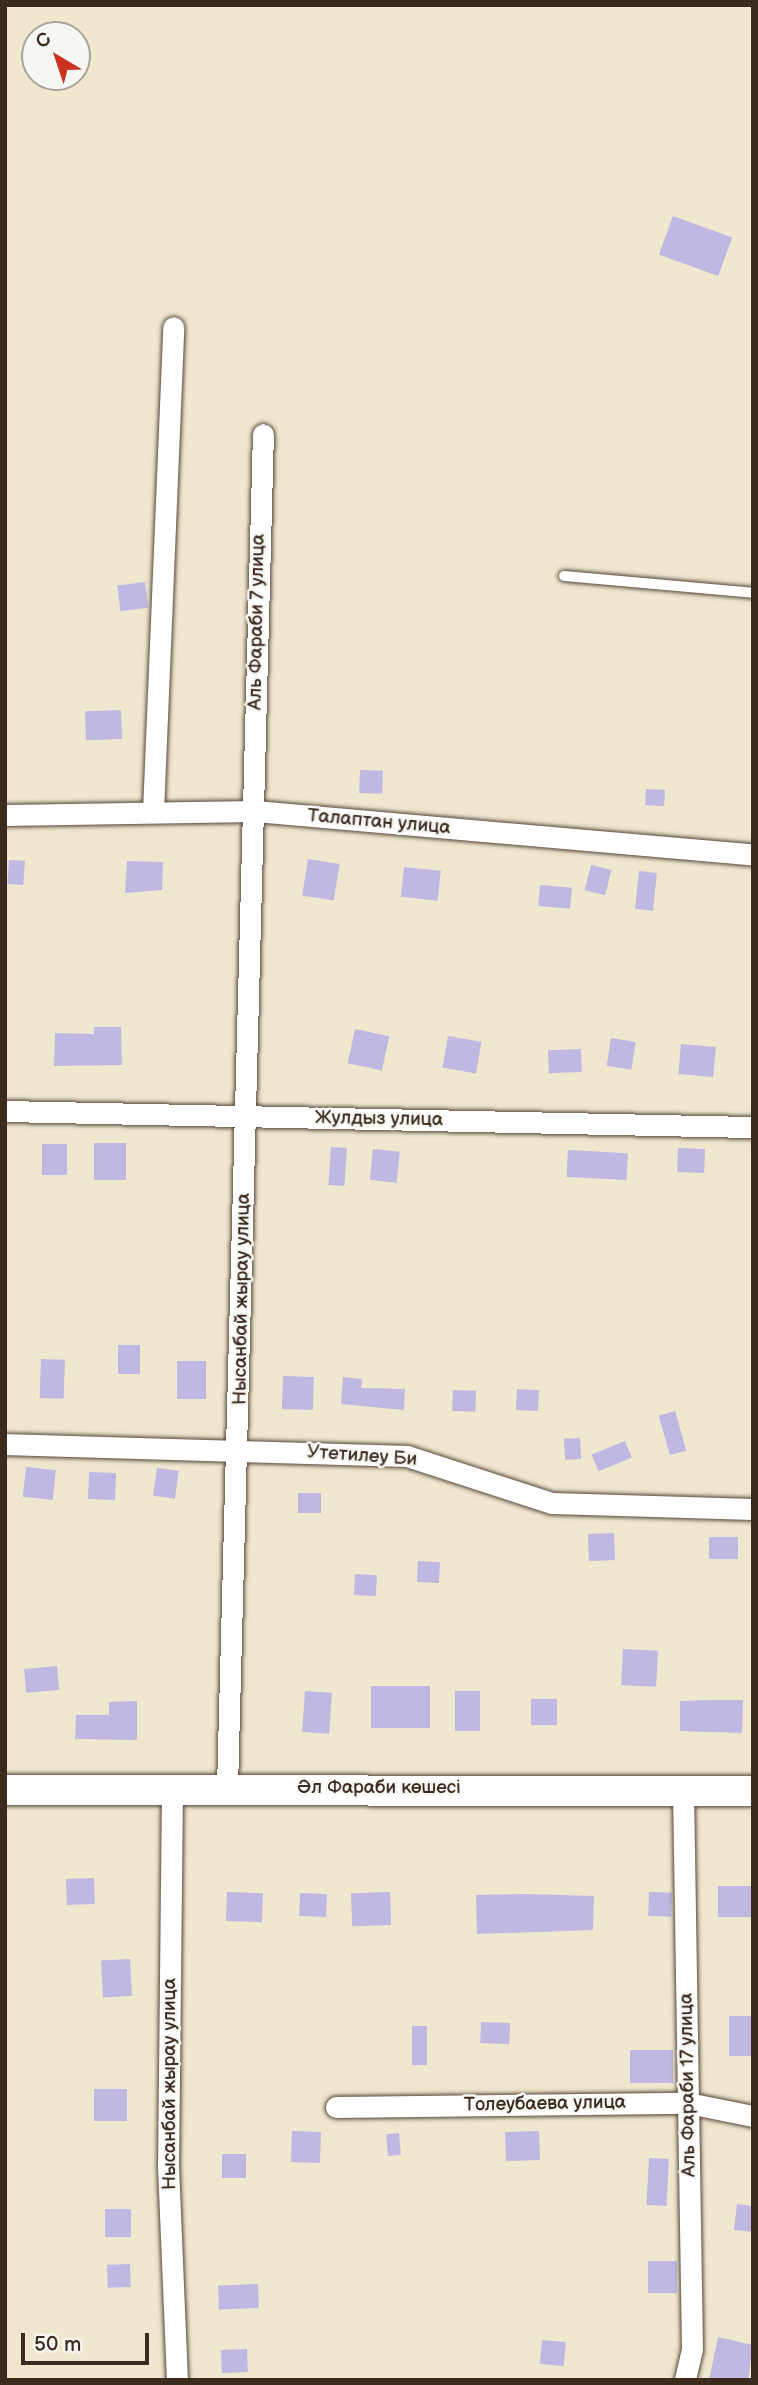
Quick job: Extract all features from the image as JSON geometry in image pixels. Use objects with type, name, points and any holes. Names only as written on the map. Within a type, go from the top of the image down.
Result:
[{"type":"street","points":[[153,812],[173,327]]},
{"type":"street","name":"Аль Фараби 7 улица","points":[[255,811],[253,645],[263,434]]},
{"type":"street","name":"Талаптан улица","points":[[5,815],[255,811],[753,855]]},
{"type":"street","name":"Нысанбай жырау улица","points":[[227,1788],[240,1449],[255,811]]},
{"type":"street","name":"Жулдыз улица","points":[[5,1111],[753,1126]]},
{"type":"street","name":"Утетилеу Би","points":[[5,1444],[407,1456],[552,1503],[753,1509]]},
{"type":"street","name":"Нысанбай жырау улица","points":[[172,1788],[168,2166],[177,2380]]},
{"type":"street","name":"Әл Фараби көшесі","points":[[5,1790],[683,1788],[753,1791]]},
{"type":"street","name":"Аль Фараби 17 улица","points":[[683,1788],[692,2349],[685,2380]]},
{"type":"street","name":"Толеубаева улица","points":[[336,2107],[688,2102],[753,2116]]},
{"type":"lane","points":[[564,576],[753,593]]},
{"type":"building","points":[[673,216],[732,238],[718,276],[659,255]]},
{"type":"building","points":[[145,582],[148,608],[120,611],[117,585]]},
{"type":"building","points":[[121,710],[122,739],[86,740],[85,711]]},
{"type":"building","points":[[360,770],[383,771],[382,794],[359,793]]},
{"type":"building","points":[[646,789],[665,790],[664,806],[645,805]]},
{"type":"building","points":[[308,859],[340,864],[334,901],[302,896]]},
{"type":"building","points":[[9,860],[25,861],[23,885],[7,884]]},
{"type":"building","points":[[127,861],[163,862],[162,890],[125,893]]},
{"type":"building","points":[[591,865],[611,870],[605,895],[585,890]]},
{"type":"building","points":[[404,867],[441,871],[438,901],[401,897]]},
{"type":"building","points":[[639,871],[657,873],[653,911],[635,909]]},
{"type":"building","points":[[540,885],[572,888],[570,909],[538,906]]},
{"type":"building","points":[[94,1027],[121,1027],[122,1065],[54,1066],[55,1033],[94,1034]]},
{"type":"building","points":[[355,1029],[389,1036],[382,1071],[348,1063]]},
{"type":"building","points":[[448,1036],[481,1042],[476,1073],[442,1068]]},
{"type":"building","points":[[611,1038],[636,1042],[631,1070],[607,1066]]},
{"type":"building","points":[[681,1044],[716,1047],[713,1077],[678,1074]]},
{"type":"building","points":[[581,1049],[582,1072],[549,1073],[548,1050]]},
{"type":"building","points":[[94,1143],[126,1143],[126,1180],[94,1180]]},
{"type":"building","points":[[42,1144],[67,1144],[67,1175],[42,1175]]},
{"type":"building","points":[[331,1147],[347,1148],[344,1186],[328,1185]]},
{"type":"building","points":[[678,1148],[705,1149],[704,1173],[677,1172]]},
{"type":"building","points":[[373,1149],[400,1152],[397,1183],[370,1180]]},
{"type":"building","points":[[568,1150],[628,1153],[627,1180],[567,1177]]},
{"type":"building","points":[[118,1345],[140,1345],[140,1374],[118,1374]]},
{"type":"building","points":[[41,1359],[65,1360],[64,1399],[40,1398]]},
{"type":"building","points":[[177,1361],[206,1361],[206,1399],[177,1399]]},
{"type":"building","points":[[283,1376],[314,1377],[313,1410],[282,1409]]},
{"type":"building","points":[[343,1377],[362,1379],[361,1388],[405,1389],[404,1410],[341,1404]]},
{"type":"building","points":[[517,1389],[539,1390],[538,1411],[516,1410]]},
{"type":"building","points":[[453,1390],[476,1391],[475,1412],[452,1411]]},
{"type":"building","points":[[675,1411],[686,1450],[670,1455],[659,1416]]},
{"type":"building","points":[[580,1438],[581,1459],[565,1460],[564,1439]]},
{"type":"building","points":[[625,1441],[632,1458],[598,1471],[592,1454]]},
{"type":"building","points":[[26,1467],[56,1470],[53,1500],[23,1497]]},
{"type":"building","points":[[157,1468],[179,1471],[175,1499],[153,1496]]},
{"type":"building","points":[[89,1472],[116,1473],[115,1500],[88,1499]]},
{"type":"building","points":[[298,1493],[321,1493],[321,1513],[298,1513]]},
{"type":"building","points":[[614,1533],[615,1560],[589,1561],[588,1534]]},
{"type":"building","points":[[709,1537],[738,1537],[738,1559],[709,1559]]},
{"type":"building","points":[[418,1561],[440,1562],[439,1583],[417,1582]]},
{"type":"building","points":[[355,1574],[377,1575],[376,1596],[354,1595]]},
{"type":"building","points":[[623,1649],[658,1651],[656,1687],[621,1685]]},
{"type":"building","points":[[57,1666],[59,1690],[26,1693],[24,1669]]},
{"type":"building","points":[[371,1686],[430,1686],[430,1728],[371,1728]]},
{"type":"building","points":[[305,1691],[332,1693],[329,1734],[302,1732]]},
{"type":"building","points":[[455,1691],[480,1691],[480,1731],[455,1731]]},
{"type":"building","points":[[531,1699],[557,1699],[557,1725],[531,1725]]},
{"type":"building","points":[[743,1700],[742,1733],[680,1731],[680,1701]]},
{"type":"building","points":[[137,1701],[137,1740],[75,1739],[76,1715],[109,1715],[109,1702]]},
{"type":"building","points":[[94,1878],[95,1904],[67,1905],[66,1879]]},
{"type":"building","points":[[718,1886],[753,1886],[753,1917],[718,1917]]},
{"type":"building","points":[[227,1892],[263,1893],[262,1922],[226,1921]]},
{"type":"building","points":[[390,1892],[391,1925],[352,1926],[351,1893]]},
{"type":"building","points":[[649,1892],[672,1893],[671,1917],[648,1916]]},
{"type":"building","points":[[300,1893],[327,1894],[326,1917],[299,1916]]},
{"type":"building","points":[[476,1895],[594,1896],[593,1930],[477,1934]]},
{"type":"building","points":[[130,1959],[132,1996],[103,1997],[101,1961]]},
{"type":"building","points":[[729,2016],[753,2016],[753,2056],[729,2056]]},
{"type":"building","points":[[481,2022],[510,2023],[509,2044],[480,2043]]},
{"type":"building","points":[[412,2026],[427,2026],[427,2065],[412,2065]]},
{"type":"building","points":[[630,2050],[673,2050],[673,2083],[630,2083]]},
{"type":"building","points":[[94,2089],[127,2089],[127,2121],[94,2121]]},
{"type":"building","points":[[292,2131],[321,2132],[320,2163],[291,2162]]},
{"type":"building","points":[[539,2131],[540,2160],[506,2161],[505,2132]]},
{"type":"building","points":[[399,2133],[401,2155],[388,2156],[386,2134]]},
{"type":"building","points":[[222,2154],[246,2154],[246,2178],[222,2178]]},
{"type":"building","points":[[649,2158],[669,2159],[667,2206],[647,2205]]},
{"type":"building","points":[[737,2204],[753,2206],[753,2232],[734,2230]]},
{"type":"building","points":[[105,2209],[131,2209],[131,2237],[105,2237]]},
{"type":"building","points":[[648,2261],[677,2261],[677,2293],[648,2293]]},
{"type":"building","points":[[130,2264],[131,2287],[108,2288],[107,2265]]},
{"type":"building","points":[[258,2284],[259,2308],[219,2309],[218,2285]]},
{"type":"building","points":[[718,2337],[753,2345],[748,2380],[709,2380]]},
{"type":"building","points":[[542,2340],[566,2342],[564,2366],[540,2364]]},
{"type":"building","points":[[247,2349],[248,2372],[222,2373],[221,2350]]}]
